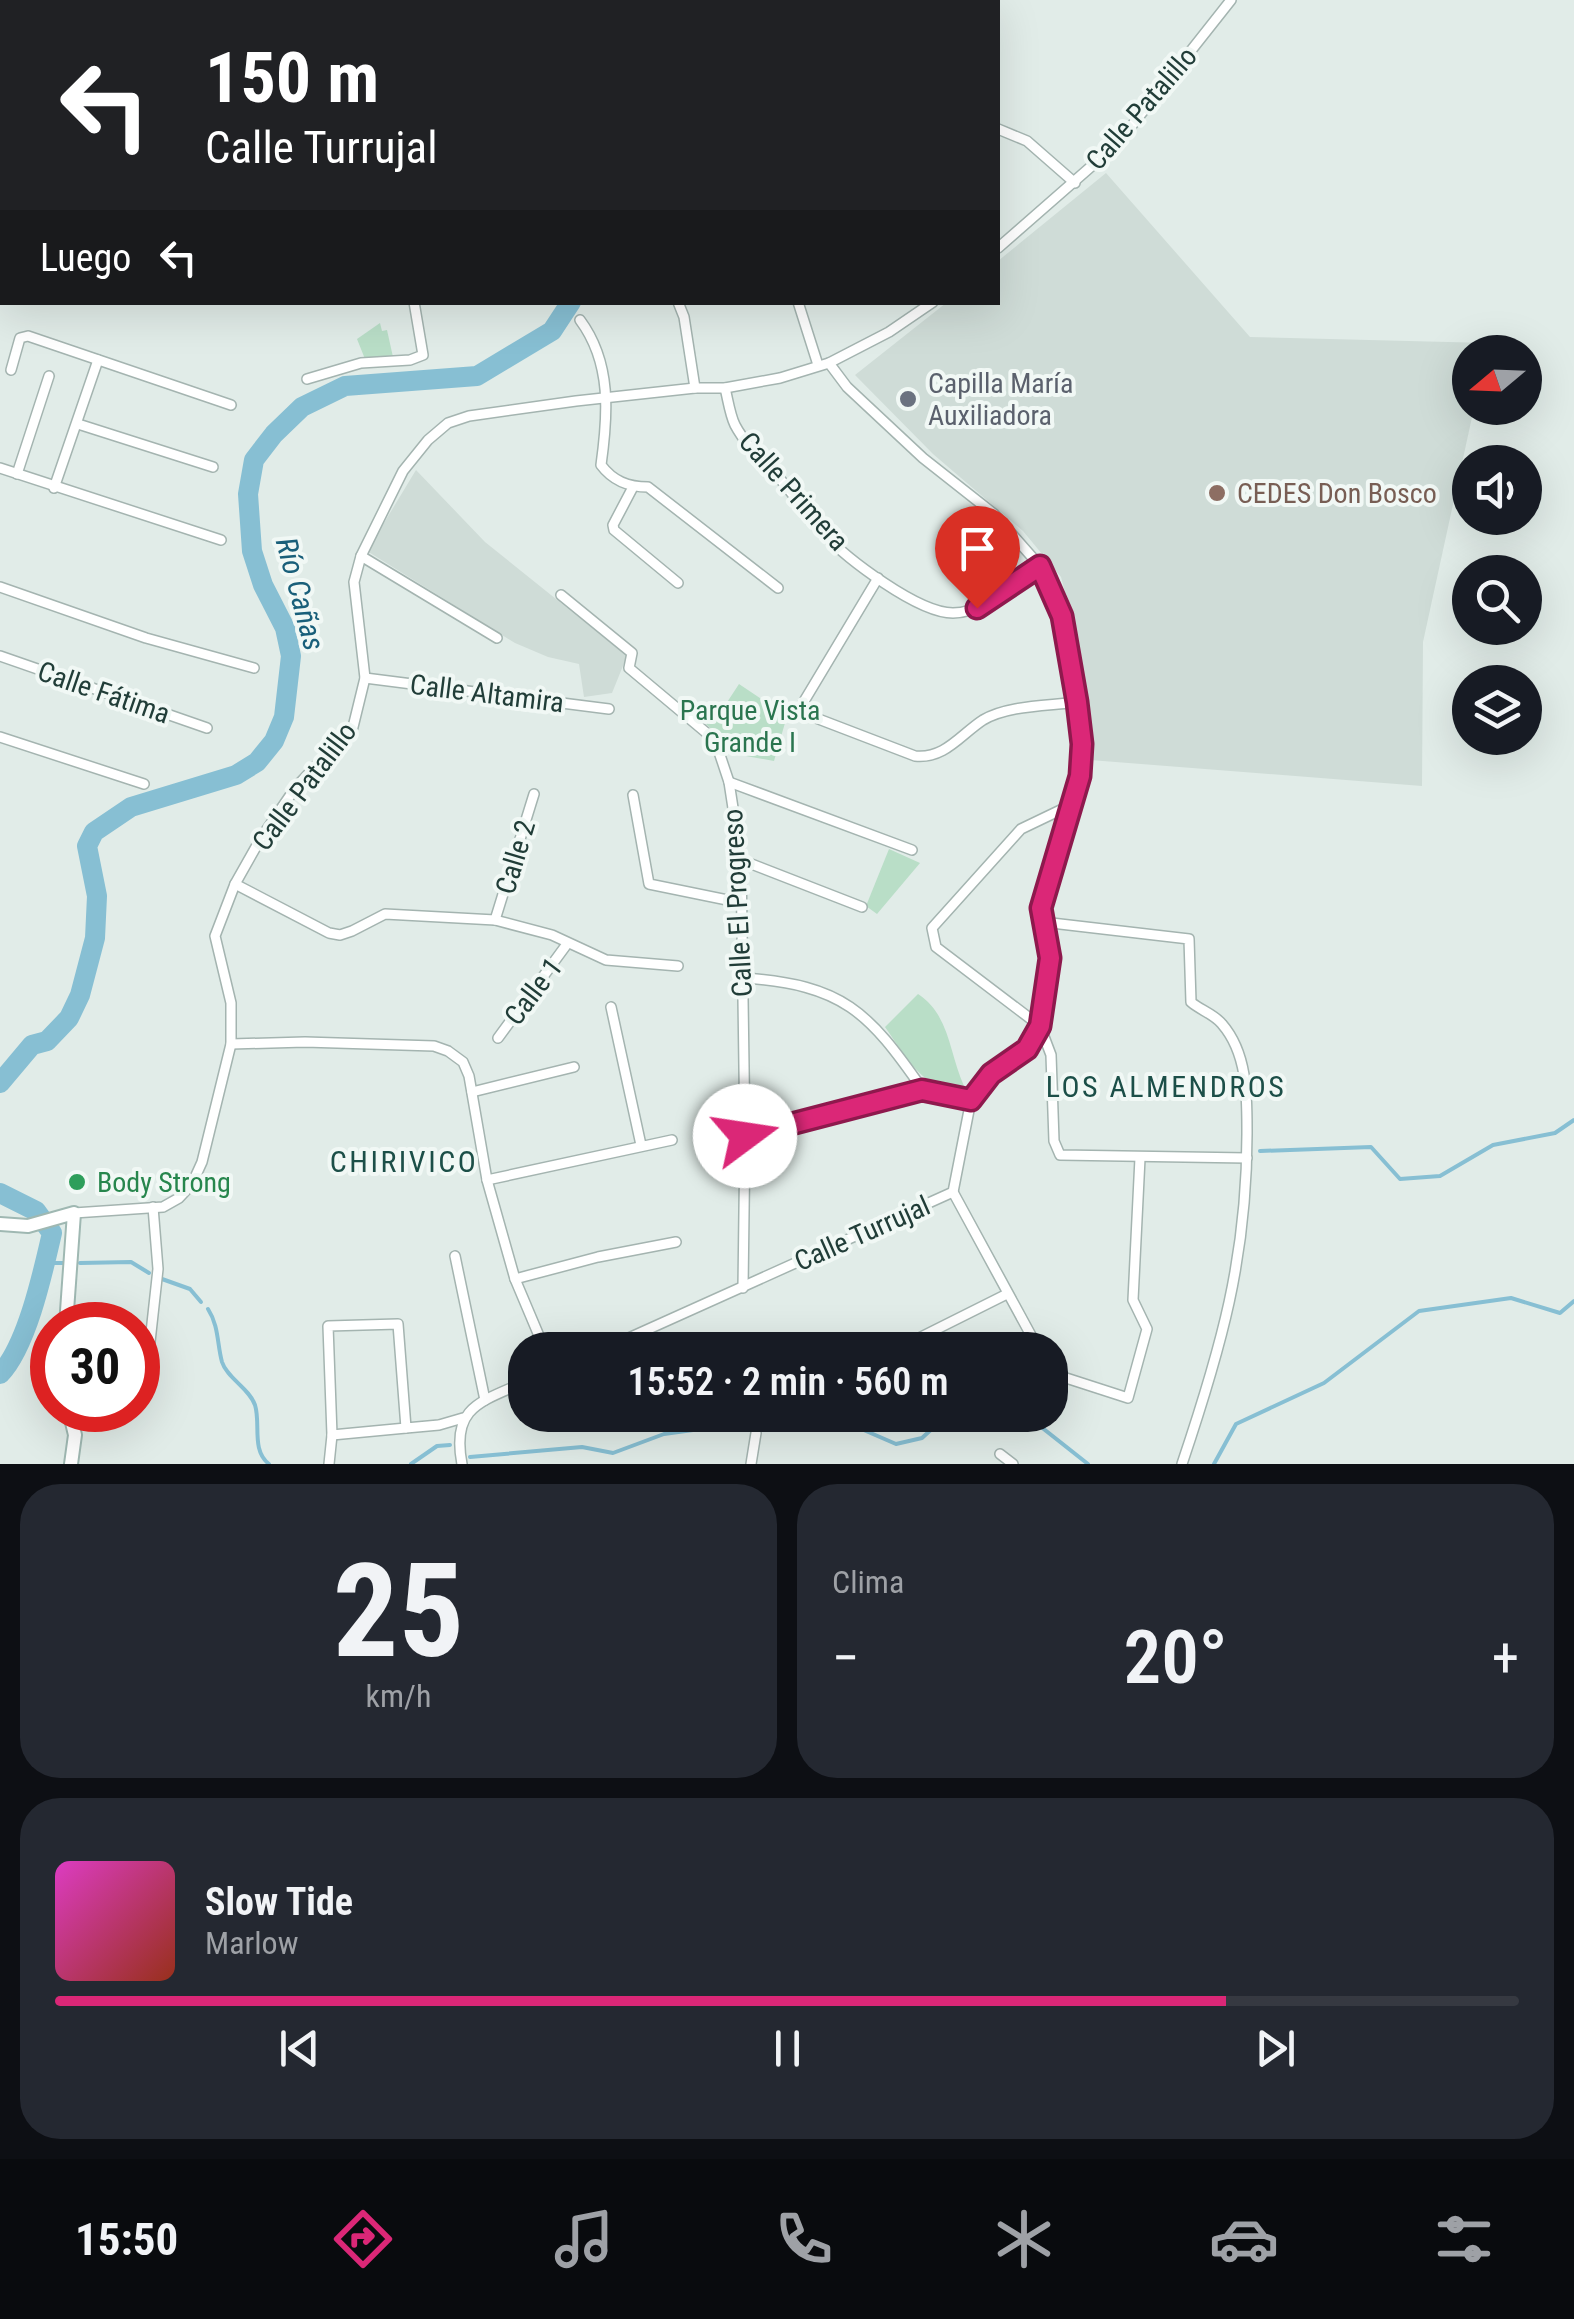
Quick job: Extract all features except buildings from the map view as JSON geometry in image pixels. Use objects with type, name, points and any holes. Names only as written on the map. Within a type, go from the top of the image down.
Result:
[{"type":"main road","points":[[0,1224],[28,1226],[74,1213],[68,1302]]},
{"type":"main road","points":[[71,1464],[74,1432]]},
{"type":"street","points":[[1217,0],[1229,3]]},
{"type":"street","name":"Calle Patalillo","points":[[1000,246],[1118,143],[1229,3]]},
{"type":"street","points":[[1000,130],[1027,141],[1076,182]]},
{"type":"street","points":[[307,379],[360,364],[410,360],[423,355],[415,305]]},
{"type":"street","points":[[679,305],[696,388]]},
{"type":"street","points":[[745,1136],[922,1090],[971,1100],[991,1074],[1027,1049],[1040,1026],[1050,958],[1041,908],[1080,776],[1082,744],[1062,616],[1040,566],[994,514],[923,458],[824,364],[799,305]]},
{"type":"street","name":"Calle Patalillo","points":[[74,1213],[163,1206],[179,1198],[192,1184],[202,1162],[231,1044],[231,1003],[215,936],[235,884],[261,838],[296,787],[353,727],[364,678],[354,582],[361,556],[403,471],[428,440],[448,423],[469,416],[759,383],[824,364],[889,332],[929,305]]},
{"type":"street","points":[[580,320],[593,337],[608,398],[601,465],[626,486],[648,487],[778,588]]},
{"type":"street","points":[[11,370],[24,336],[232,405]]},
{"type":"street","points":[[54,488],[98,360]]},
{"type":"street","points":[[17,474],[48,376]]},
{"type":"street","name":"Calle Primera","points":[[725,388],[734,424],[824,533],[878,578],[923,606],[958,613],[977,608],[1040,566]]},
{"type":"street","points":[[78,424],[213,467]]},
{"type":"street","points":[[0,468],[221,540]]},
{"type":"street","points":[[633,487],[614,530],[678,583]]},
{"type":"street","points":[[361,556],[496,638]]},
{"type":"street","points":[[878,578],[803,702],[802,710],[808,715],[928,758],[941,754],[995,714],[1077,702]]},
{"type":"street","points":[[0,587],[146,638],[254,668]]},
{"type":"street","name":"Calle El Progreso","points":[[561,595],[632,653],[630,668],[715,740],[729,782],[741,860],[743,1288]]},
{"type":"street","name":"Calle Fátima","points":[[0,656],[208,728]]},
{"type":"street","name":"Calle Altamira","points":[[364,678],[610,709]]},
{"type":"street","points":[[0,737],[144,784]]},
{"type":"street","points":[[729,782],[912,850]]},
{"type":"street","name":"Calle 2","points":[[495,920],[534,794]]},
{"type":"street","points":[[633,795],[649,884],[742,903]]},
{"type":"street","points":[[1071,805],[1020,829],[932,928],[936,948],[1040,1026],[1051,1055],[1054,1141],[1060,1155],[1247,1158]]},
{"type":"street","points":[[741,860],[862,907]]},
{"type":"street","points":[[235,884],[340,935],[384,914],[495,920],[535,930],[606,960],[678,966]]},
{"type":"street","points":[[1044,922],[1190,940],[1191,1002],[1222,1022],[1246,1081],[1242,1243],[1228,1317],[1182,1464]]},
{"type":"street","name":"Calle 1","points":[[498,1038],[568,944]]},
{"type":"street","points":[[744,978],[787,981],[828,993],[862,1012],[892,1045],[922,1090]]},
{"type":"street","points":[[611,1007],[641,1145]]},
{"type":"street","points":[[231,1044],[434,1046],[462,1062],[515,1279],[537,1332]]},
{"type":"street","points":[[472,1092],[574,1067]]},
{"type":"street","name":"Calle Turrujal","points":[[643,1332],[953,1192],[971,1100]]},
{"type":"street","points":[[488,1180],[672,1140]]},
{"type":"street","points":[[1068,1379],[1128,1398],[1147,1329],[1133,1300],[1140,1158]]},
{"type":"street","points":[[953,1192],[1029,1332]]},
{"type":"street","points":[[153,1207],[158,1269],[154,1302]]},
{"type":"street","points":[[515,1279],[676,1242]]},
{"type":"street","points":[[456,1256],[484,1400]]},
{"type":"street","points":[[931,1332],[1008,1294]]},
{"type":"street","points":[[329,1464],[332,1435],[328,1326],[398,1324],[406,1428]]},
{"type":"street","points":[[332,1435],[439,1426],[463,1418],[484,1400],[508,1389]]},
{"type":"street","points":[[462,1464],[458,1435],[463,1418]]},
{"type":"street","points":[[752,1464],[756,1434]]},
{"type":"street","points":[[1000,1454],[1013,1464]]},
{"type":"shaded area","name":"CEDES Don Bosco","points":[[1106,173],[1250,337],[1452,342],[1452,425],[1470,425],[1466,445],[1452,445],[1452,509],[1423,642],[1422,786],[1090,760],[1079,646],[1061,577],[1023,531],[933,454],[855,375],[943,305],[1000,305],[1000,259]]},
{"type":"shaded area","points":[[416,470],[485,542],[627,656],[612,693],[584,697],[579,664],[548,657],[515,643],[367,551]]},
{"type":"green space","points":[[380,323],[382,331],[387,330],[393,357],[365,359],[357,339]]},
{"type":"green space","name":"Parque Vista Grande I","points":[[739,684],[787,716],[774,761],[729,753],[726,743],[706,724],[720,713]]},
{"type":"green space","points":[[889,849],[920,863],[877,914],[866,906]]},
{"type":"green space","points":[[918,994],[943,1024],[964,1086],[950,1088],[927,1079],[885,1027]]},
{"type":"waterway","name":"Río Cañas","points":[[0,1083],[32,1045],[47,1041],[69,1018],[80,995],[95,938],[97,896],[87,846],[94,832],[131,807],[236,775],[257,762],[274,741],[284,717],[291,656],[285,628],[263,585],[252,551],[248,494],[254,460],[302,407],[345,386],[477,376],[552,331],[569,305]]},
{"type":"waterway","points":[[1260,1151],[1371,1147],[1400,1179],[1440,1176],[1493,1145],[1555,1133],[1574,1120]]},
{"type":"waterway","name":"Río Cañas","points":[[0,1193],[36,1211],[52,1233],[26,1327],[0,1374]]},
{"type":"waterway","points":[[80,1263],[131,1262],[149,1273]]},
{"type":"waterway","points":[[45,1263],[65,1263]]},
{"type":"waterway","points":[[162,1279],[190,1289],[201,1302]]},
{"type":"waterway","points":[[1214,1464],[1236,1424],[1324,1383],[1419,1311],[1511,1298],[1560,1313],[1574,1301]]},
{"type":"waterway","points":[[208,1309],[225,1368],[255,1405],[258,1444],[269,1464]]},
{"type":"waterway","points":[[470,1457],[582,1447],[613,1453],[679,1432]]},
{"type":"waterway","points":[[868,1432],[896,1444],[922,1438],[929,1432]]},
{"type":"waterway","points":[[1048,1432],[1088,1464]]},
{"type":"waterway","points":[[411,1464],[437,1446],[450,1445]]},
{"type":"place","name":"Capilla María Auxiliadora","points":[[908,399]]},
{"type":"place","name":"CEDES Don Bosco","points":[[1217,493]]},
{"type":"place","name":"Body Strong","points":[[77,1182]]},
{"type":"district","name":"LOS ALMENDROS","points":[[1166,1087]]},
{"type":"district","name":"CHIRIVICO","points":[[404,1162]]},
{"type":"route","points":[[745,1136],[922,1090],[971,1100],[991,1074],[1027,1049],[1040,1026],[1050,958],[1041,908],[1080,776],[1082,744],[1077,702],[1062,616],[1040,566],[977,608]]}]
